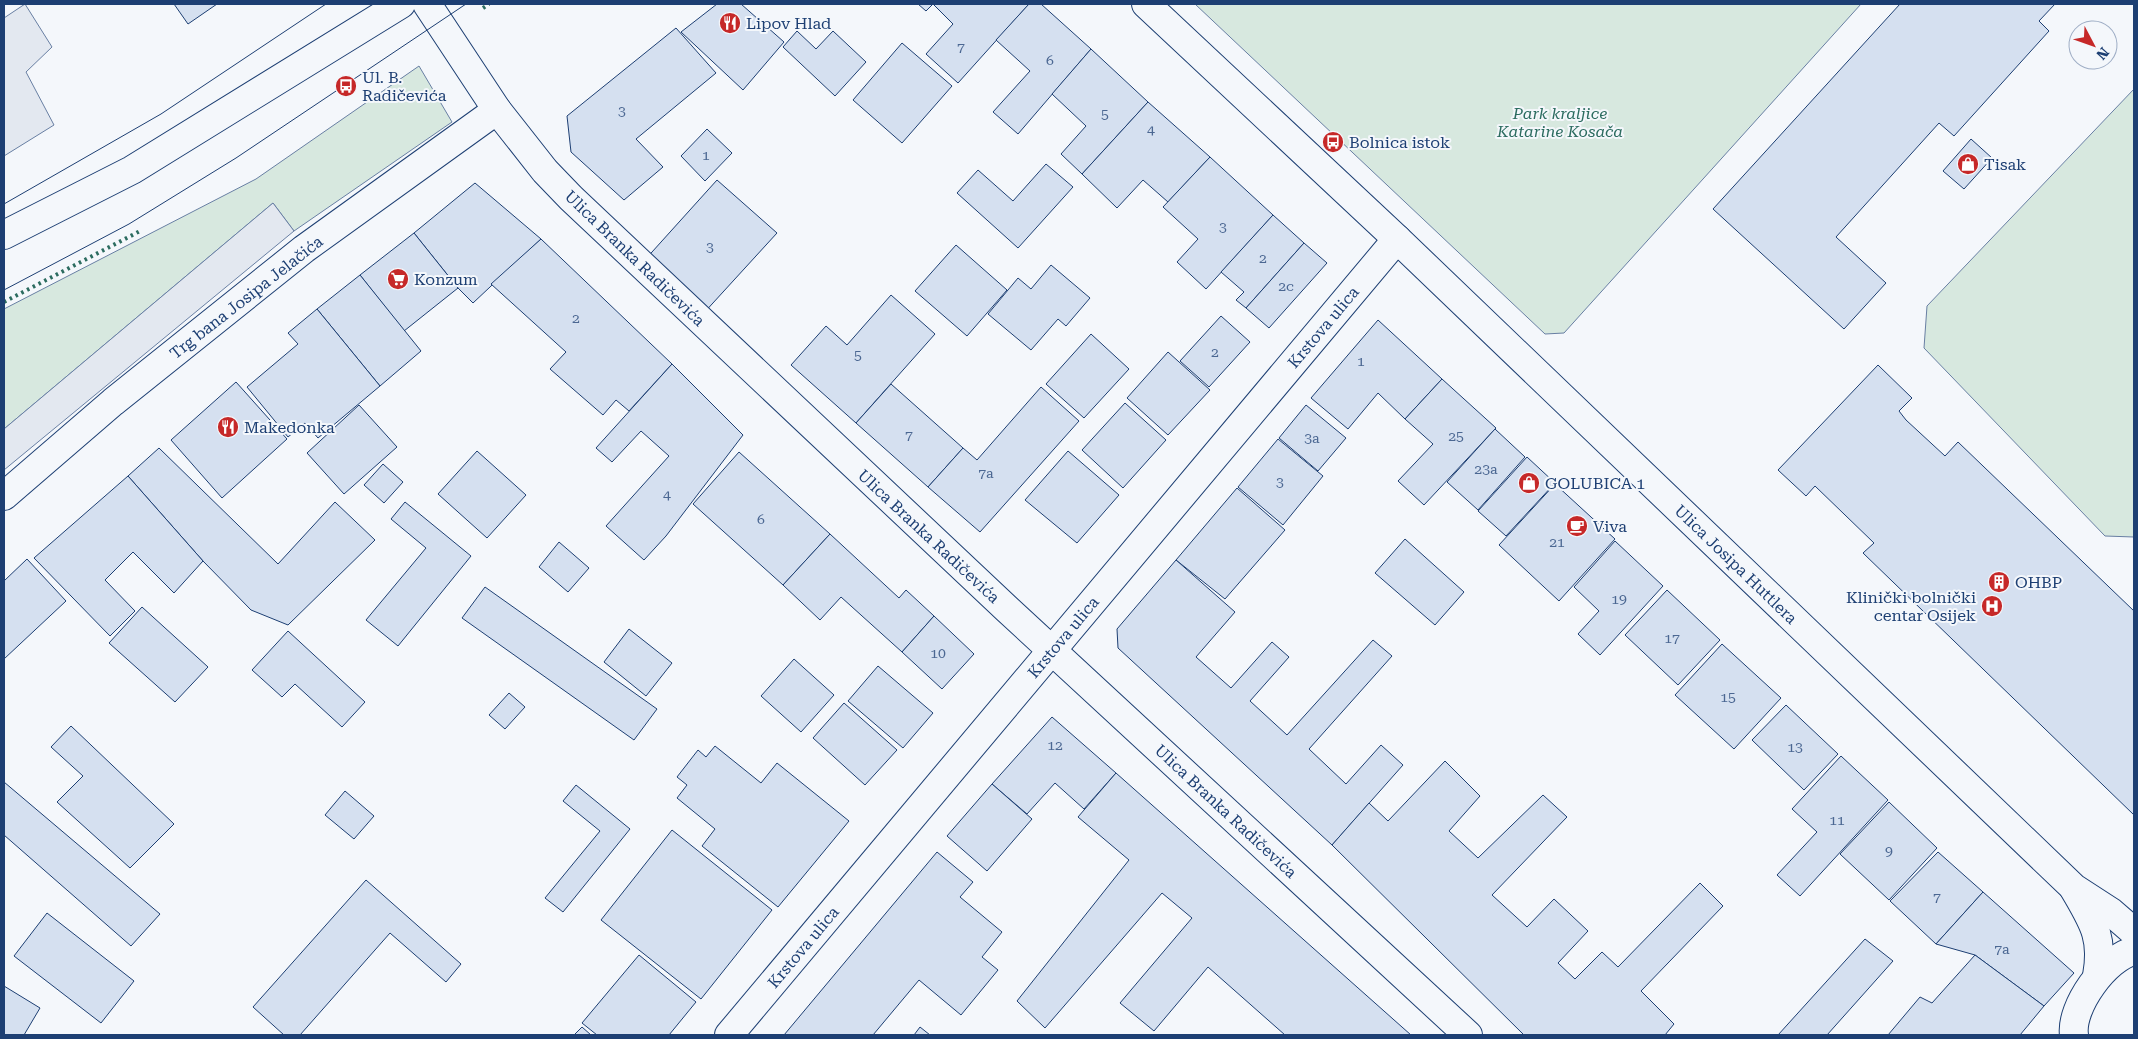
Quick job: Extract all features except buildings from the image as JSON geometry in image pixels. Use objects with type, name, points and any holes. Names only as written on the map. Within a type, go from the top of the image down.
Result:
[{"type":"street","points":[[4,235],[132,170],[401,4]]},
{"type":"street","name":"Ulica Branka Radičevića","points":[[428,4],[498,110],[533,156],[571,198],[1052,650],[1468,1035]]},
{"type":"street","points":[[1146,4],[1397,239]]},
{"type":"street","name":"Trg bana Josipa Jelačića","points":[[4,496],[113,402],[304,249],[498,110]]},
{"type":"street","name":"Krstova ulica","points":[[729,1035],[1397,239]]},
{"type":"street","name":"Ulica Josipa Huttlera","points":[[1397,239],[2074,888],[2111,912],[2134,932]]},
{"type":"street","name":"Ulica Josipa Huttlera","points":[[2074,888],[2096,929],[2100,960],[2097,976]]},
{"type":"street","points":[[2071,1030],[2097,976],[2119,956],[2134,951]]},
{"type":"green space","name":"Park kraljice Katarine Kosača","points":[[1195,4],[1861,4],[1564,333],[1545,334]]},
{"type":"green space","points":[[419,66],[452,122],[294,231],[273,203],[4,429],[4,309],[256,179]]},
{"type":"green space","points":[[2134,89],[2134,537],[2105,536],[1924,348],[1927,306]]},
{"type":"shaded area","points":[[25,4],[52,47],[26,72],[54,125],[4,156],[4,18]]},
{"type":"shaded area","points":[[273,203],[294,231],[4,470],[4,429]]},
{"type":"tram line","points":[[4,204],[161,114],[326,4]]},
{"type":"tram line","points":[[4,290],[129,224],[236,158],[466,4]]},
{"type":"hedge","points":[[483,8],[489,4]]},
{"type":"hedge","points":[[4,302],[142,230]]},
{"type":"place","name":"Lipov Hlad","points":[[730,23]]},
{"type":"place","name":"Ul. B. Radičevića","points":[[346,86]]},
{"type":"place","name":"Bolnica istok","points":[[1333,142]]},
{"type":"place","name":"Tisak","points":[[1968,164]]},
{"type":"place","name":"Konzum","points":[[398,279]]},
{"type":"place","name":"Makedonka","points":[[228,427]]},
{"type":"place","name":"GOLUBICA 1","points":[[1529,483]]},
{"type":"place","name":"Viva","points":[[1577,526]]},
{"type":"place","name":"OHBP","points":[[1999,582]]},
{"type":"place","name":"Klinički bolnički centar Osijek","points":[[1992,606]]}]
